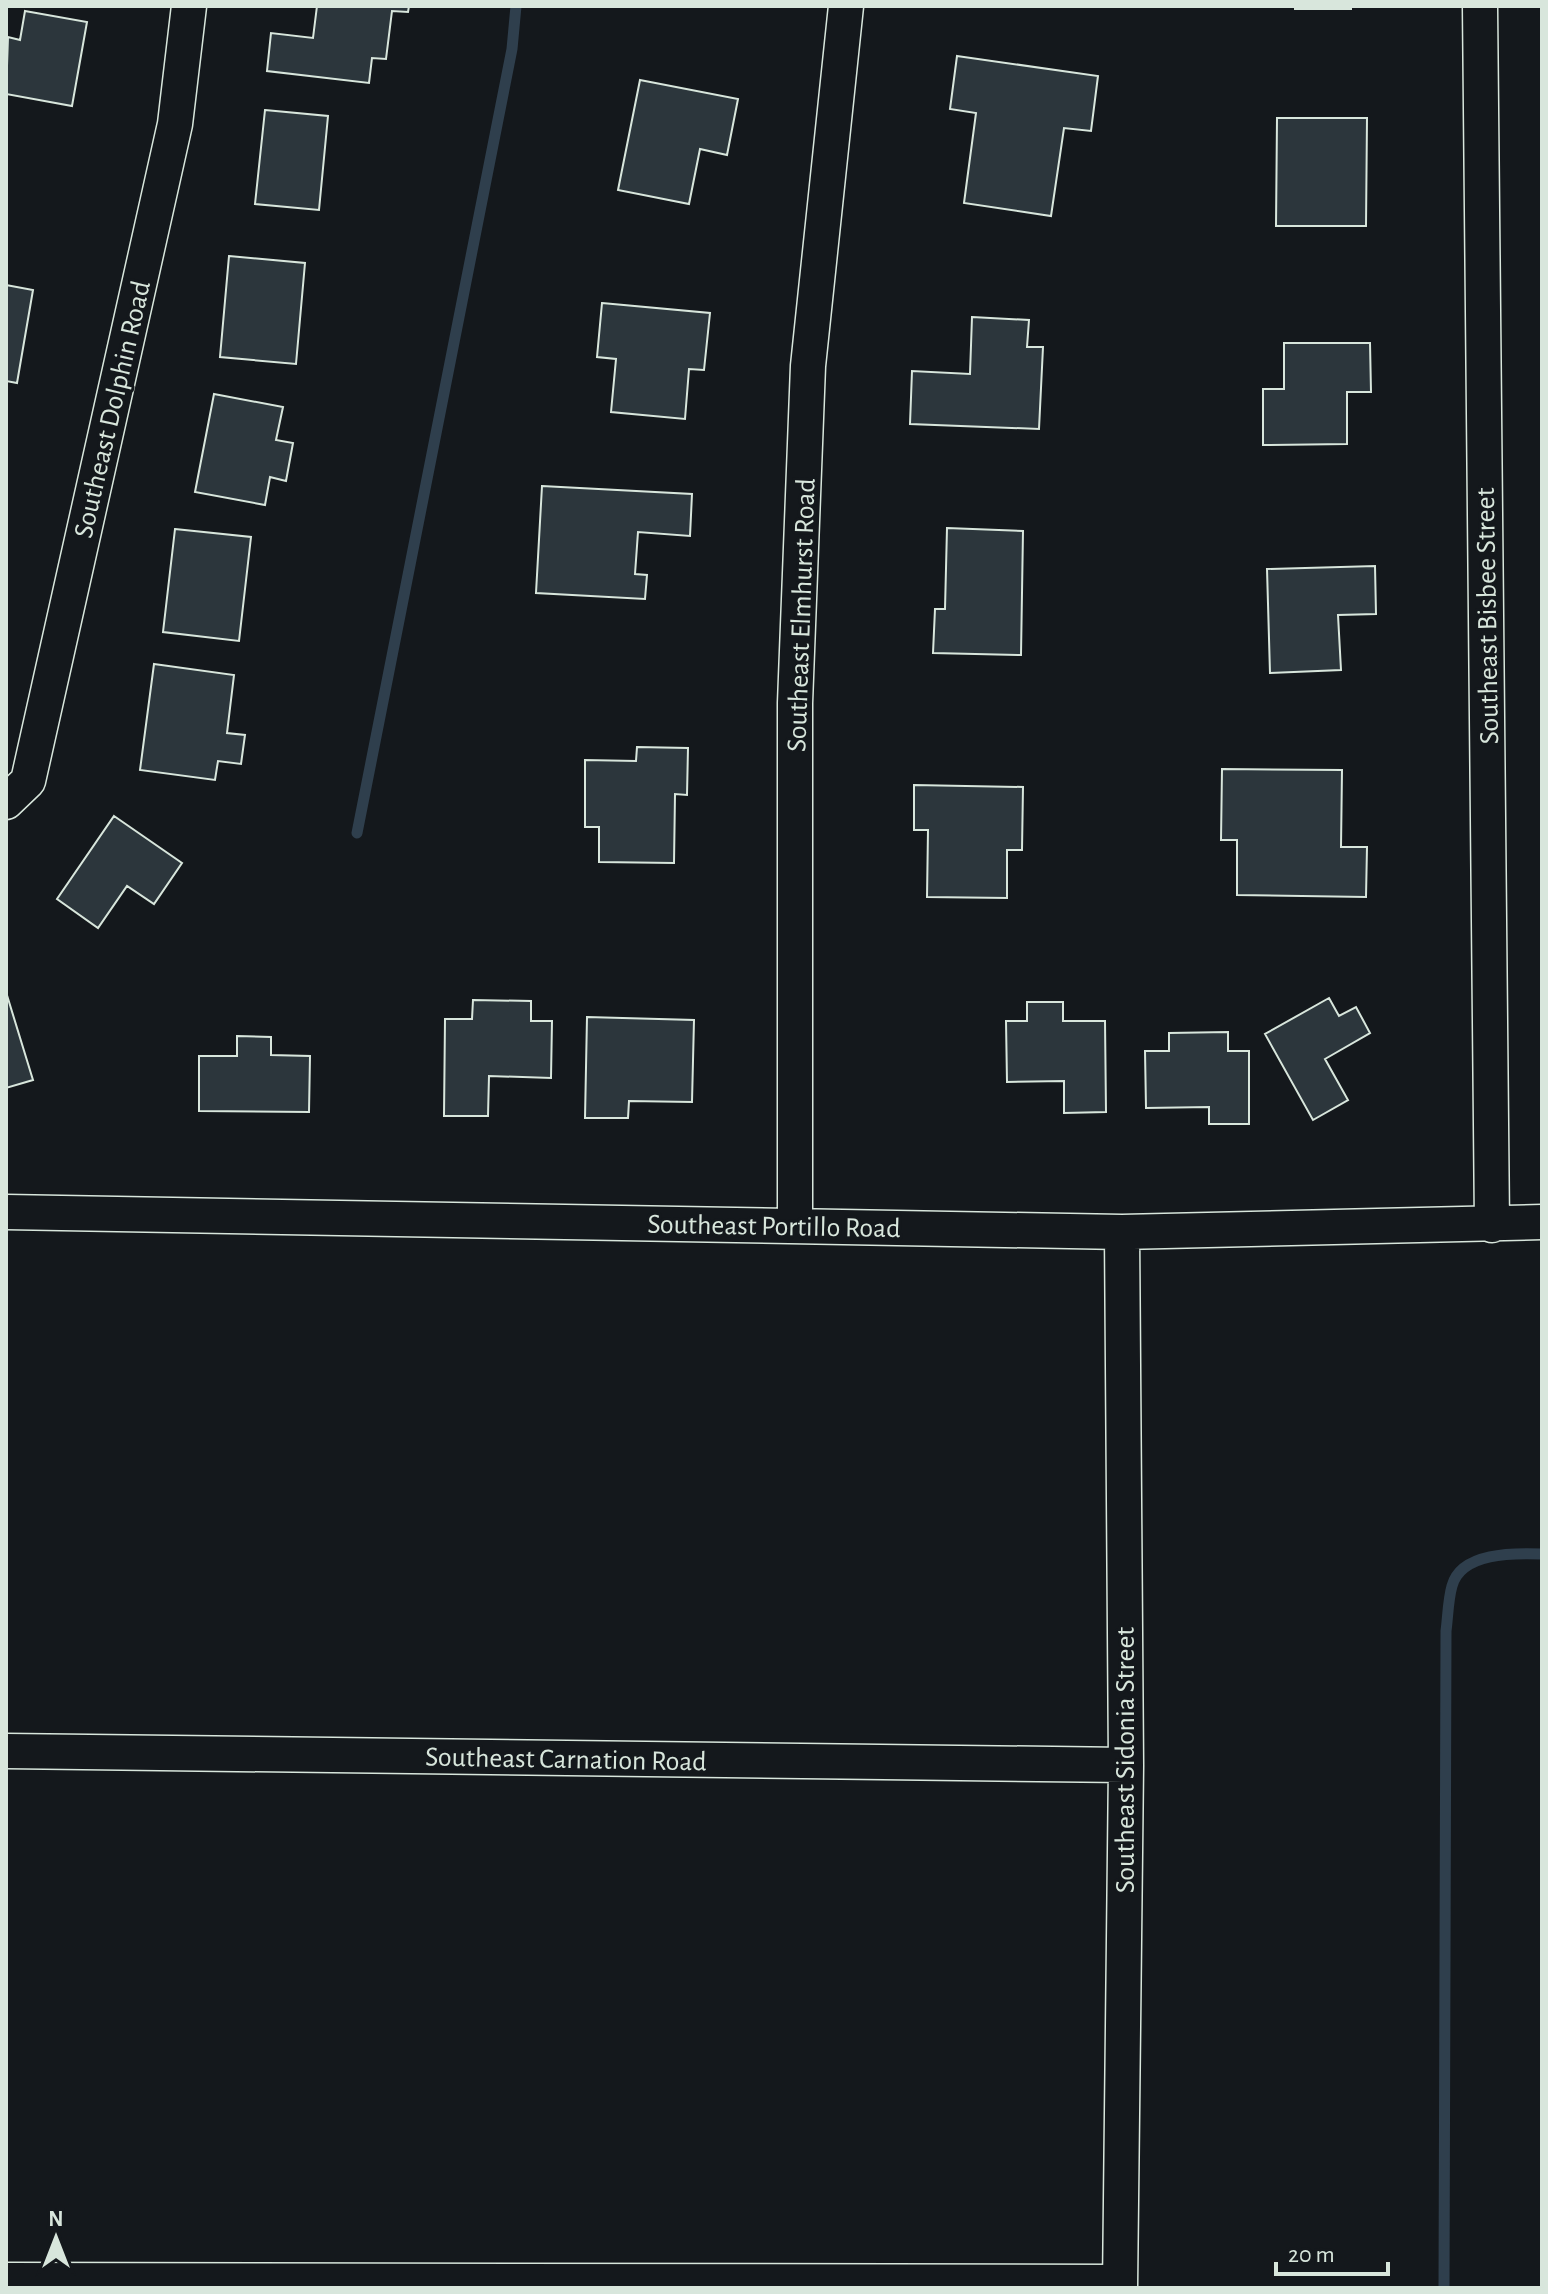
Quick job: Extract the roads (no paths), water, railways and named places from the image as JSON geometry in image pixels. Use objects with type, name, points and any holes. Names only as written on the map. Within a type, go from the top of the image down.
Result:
[{"type":"street","name":"Southeast Dolphin Road","points":[[6,802],[28,781],[175,124],[189,6]]},
{"type":"street","name":"Southeast Elmhurst Road","points":[[795,1225],[795,703],[808,366],[846,6]]},
{"type":"street","name":"Southeast Bisbee Street","points":[[1480,6],[1492,1225]]},
{"type":"street","name":"Southeast Portillo Road","points":[[6,1212],[1122,1232],[1542,1222]]},
{"type":"street","name":"Southeast Sidonia Street","points":[[1120,2285],[1126,1765],[1122,1232]]},
{"type":"street","name":"Southeast Carnation Road","points":[[6,1751],[1126,1765]]},
{"type":"street","points":[[6,2280],[1120,2285]]},
{"type":"waterway","points":[[357,833],[512,49],[516,6]]},
{"type":"waterway","points":[[1444,2288],[1446,1631],[1449,1602],[1457,1575],[1477,1561],[1504,1555],[1542,1554]]}]
